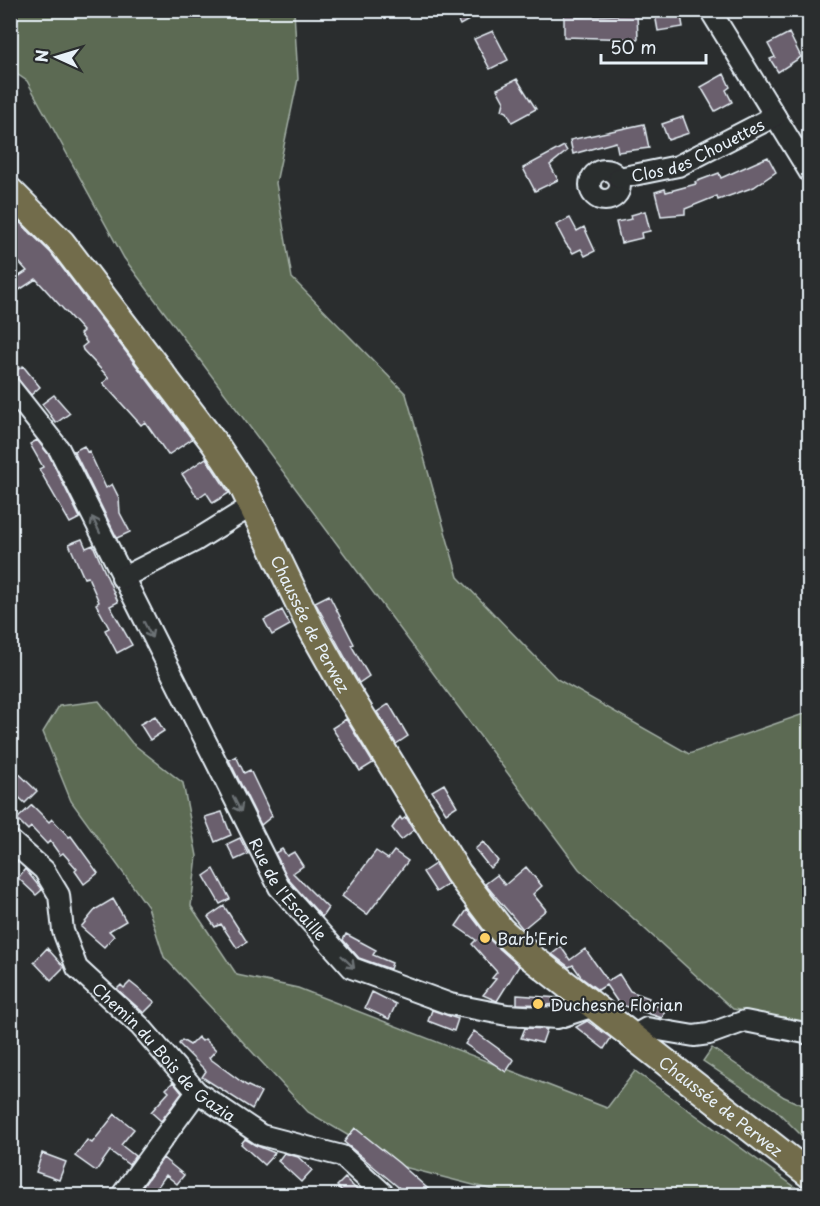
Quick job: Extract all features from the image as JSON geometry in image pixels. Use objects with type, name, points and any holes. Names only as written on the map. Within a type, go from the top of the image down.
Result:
[{"type":"main road","name":"Chaussée de Perwez","points":[[10,191],[62,243],[215,444],[253,505],[317,638],[458,873],[501,930],[810,1175]]},
{"type":"street","points":[[710,10],[810,173]]},
{"type":"street","name":"Clos des Chouettes","points":[[619,178],[678,166],[774,116]]},
{"type":"street","name":"Rue de l'Escaille","points":[[10,387],[59,449],[279,887],[352,968],[450,1004],[507,1015],[557,1018],[594,1006]]},
{"type":"street","points":[[122,578],[161,560],[253,505]]},
{"type":"street","name":"Chemin du Bois de Gazia","points":[[10,840],[44,870],[59,895],[63,931],[77,968],[140,1026],[197,1092],[261,1135],[342,1156],[386,1196]]},
{"type":"street","name":"Chaussée de Perwez","points":[[633,1036],[647,1028],[694,1036],[709,1034],[745,1021],[810,1034]]},
{"type":"street","points":[[121,1196],[197,1092]]},
{"type":"green space","points":[[10,11],[294,11],[298,79],[276,183],[292,278],[406,394],[458,577],[557,679],[689,754],[809,712],[809,1023],[733,1009],[579,869],[124,258],[27,81],[11,70]]},
{"type":"green space","points":[[99,701],[132,743],[183,783],[197,856],[191,906],[237,975],[298,988],[607,1108],[635,1071],[806,1195],[512,1195],[400,1166],[308,1112],[164,957],[148,907],[71,801],[43,732],[59,706]]},
{"type":"green space","points":[[712,1048],[784,1097],[809,1108],[809,1143],[776,1110],[703,1061]]},
{"type":"building","points":[[453,10],[487,10],[460,25]]},
{"type":"building","points":[[680,10],[683,27],[658,31],[655,14]]},
{"type":"building","points":[[564,14],[577,14],[577,17],[637,14],[638,39],[564,37]]},
{"type":"building","points":[[493,31],[508,60],[490,69],[474,39]]},
{"type":"building","points":[[789,33],[801,57],[778,72],[770,59],[775,57],[768,44]]},
{"type":"building","points":[[724,74],[730,87],[726,90],[732,102],[715,111],[701,87]]},
{"type":"building","points":[[517,79],[536,109],[512,122],[507,112],[502,110],[504,102],[497,89]]},
{"type":"building","points":[[683,117],[689,133],[668,140],[662,124]]},
{"type":"building","points":[[644,124],[649,148],[618,152],[616,142],[573,154],[570,140]]},
{"type":"building","points":[[564,146],[567,151],[550,165],[558,180],[535,191],[523,168]]},
{"type":"building","points":[[768,157],[776,172],[754,187],[718,200],[717,196],[685,209],[685,214],[661,216],[655,192],[665,189],[666,192],[696,184],[695,182],[719,173],[721,178]]},
{"type":"building","points":[[645,211],[650,231],[641,233],[642,238],[621,243],[616,222],[632,219],[631,215]]},
{"type":"building","points":[[10,213],[51,253],[192,439],[168,455],[145,422],[141,425],[103,383],[109,378],[83,350],[82,347],[87,343],[80,334],[83,331],[36,279],[10,296],[10,282],[27,271],[10,252]]},
{"type":"building","points":[[570,218],[577,231],[584,227],[595,251],[585,256],[581,249],[573,253],[566,244],[556,225]]},
{"type":"building","points":[[23,366],[40,387],[31,395],[12,373]]},
{"type":"building","points":[[54,395],[70,413],[56,423],[42,404]]},
{"type":"building","points":[[37,440],[49,455],[80,518],[70,523],[39,469],[43,467],[30,444]]},
{"type":"building","points":[[84,446],[87,452],[89,451],[106,488],[112,484],[119,498],[120,513],[130,532],[117,538],[74,451]]},
{"type":"building","points":[[206,458],[229,493],[213,503],[206,492],[198,498],[182,474]]},
{"type":"building","points":[[82,539],[86,548],[93,545],[118,602],[110,606],[132,645],[117,653],[105,630],[109,628],[96,604],[99,602],[88,577],[84,578],[69,544]]},
{"type":"building","points":[[329,595],[354,644],[351,645],[369,676],[359,683],[315,602]]},
{"type":"building","points":[[282,610],[290,625],[272,635],[264,620]]},
{"type":"building","points":[[389,704],[408,736],[396,744],[377,712]]},
{"type":"building","points":[[155,716],[164,731],[150,740],[140,724]]},
{"type":"building","points":[[346,719],[373,763],[360,771],[332,728]]},
{"type":"building","points":[[236,756],[244,773],[250,770],[272,816],[261,825],[229,760]]},
{"type":"building","points":[[10,765],[37,791],[25,803],[10,789]]},
{"type":"building","points":[[444,784],[457,806],[446,813],[432,791]]},
{"type":"building","points":[[32,805],[49,822],[52,819],[69,837],[71,836],[98,873],[84,884],[75,871],[77,869],[63,853],[60,855],[50,841],[47,844],[31,827],[28,830],[17,819]]},
{"type":"building","points":[[222,812],[231,835],[215,842],[205,817]]},
{"type":"building","points":[[400,817],[402,820],[406,817],[414,830],[401,840],[392,828]]},
{"type":"building","points":[[240,838],[248,854],[235,860],[227,844]]},
{"type":"building","points":[[483,842],[498,861],[490,868],[475,849]]},
{"type":"building","points":[[282,849],[287,856],[294,852],[303,866],[293,873],[328,908],[322,917],[289,880],[275,853]]},
{"type":"building","points":[[376,851],[388,859],[394,851],[408,861],[367,915],[342,896]]},
{"type":"building","points":[[435,864],[448,884],[436,892],[423,872]]},
{"type":"building","points":[[526,867],[542,886],[533,894],[546,910],[523,929],[485,884],[497,875],[505,885]]},
{"type":"building","points":[[25,869],[42,890],[36,895],[18,878]]},
{"type":"building","points":[[214,869],[230,899],[220,904],[204,876]]},
{"type":"building","points":[[113,899],[126,921],[109,931],[114,936],[104,947],[81,927],[96,909]]},
{"type":"building","points":[[224,906],[247,942],[237,948],[221,924],[215,927],[208,917]]},
{"type":"building","points":[[467,910],[491,941],[519,966],[497,1001],[483,995],[496,979],[492,978],[497,972],[472,944],[476,940],[456,926]]},
{"type":"building","points":[[346,934],[376,950],[373,955],[392,963],[390,969],[359,958],[343,940]]},
{"type":"building","points":[[561,947],[570,960],[585,949],[608,981],[619,974],[630,991],[649,998],[647,1003],[666,1009],[662,1018],[619,1004],[606,985],[598,990],[582,978],[573,965],[569,967],[552,954]]},
{"type":"building","points":[[47,948],[64,967],[51,980],[34,962]]},
{"type":"building","points":[[130,982],[155,1002],[144,1013],[117,989],[121,985],[124,988]]},
{"type":"building","points":[[372,992],[396,1004],[389,1019],[365,1008]]},
{"type":"building","points":[[517,995],[559,998],[559,1005],[517,1004]]},
{"type":"building","points":[[432,1010],[458,1019],[454,1031],[428,1021]]},
{"type":"building","points":[[587,1021],[611,1038],[604,1049],[576,1027]]},
{"type":"building","points":[[525,1028],[547,1029],[542,1043],[521,1038]]},
{"type":"building","points":[[474,1031],[514,1060],[506,1072],[465,1044]]},
{"type":"building","points":[[198,1037],[202,1041],[205,1039],[216,1050],[209,1058],[246,1085],[261,1092],[252,1109],[202,1077],[206,1071],[179,1044],[182,1040],[190,1045]]},
{"type":"building","points":[[173,1082],[182,1093],[161,1121],[151,1112],[169,1092],[166,1089]]},
{"type":"building","points":[[115,1114],[134,1129],[121,1145],[135,1156],[129,1165],[110,1151],[96,1171],[75,1156],[87,1140],[92,1143]]},
{"type":"building","points":[[355,1128],[436,1196],[409,1196],[344,1142]]},
{"type":"building","points":[[245,1139],[275,1153],[264,1165],[241,1144]]},
{"type":"building","points":[[42,1153],[66,1162],[59,1180],[36,1172]]},
{"type":"building","points":[[284,1153],[298,1157],[312,1170],[301,1182],[278,1161]]},
{"type":"building","points":[[163,1158],[184,1175],[177,1184],[166,1175],[151,1196],[136,1196]]},
{"type":"building","points":[[345,1178],[363,1196],[347,1196],[337,1186]]},
{"type":"place","name":"Barb'Eric","points":[[485,938]]},
{"type":"place","name":"Duchesne Florian","points":[[538,1004]]}]
